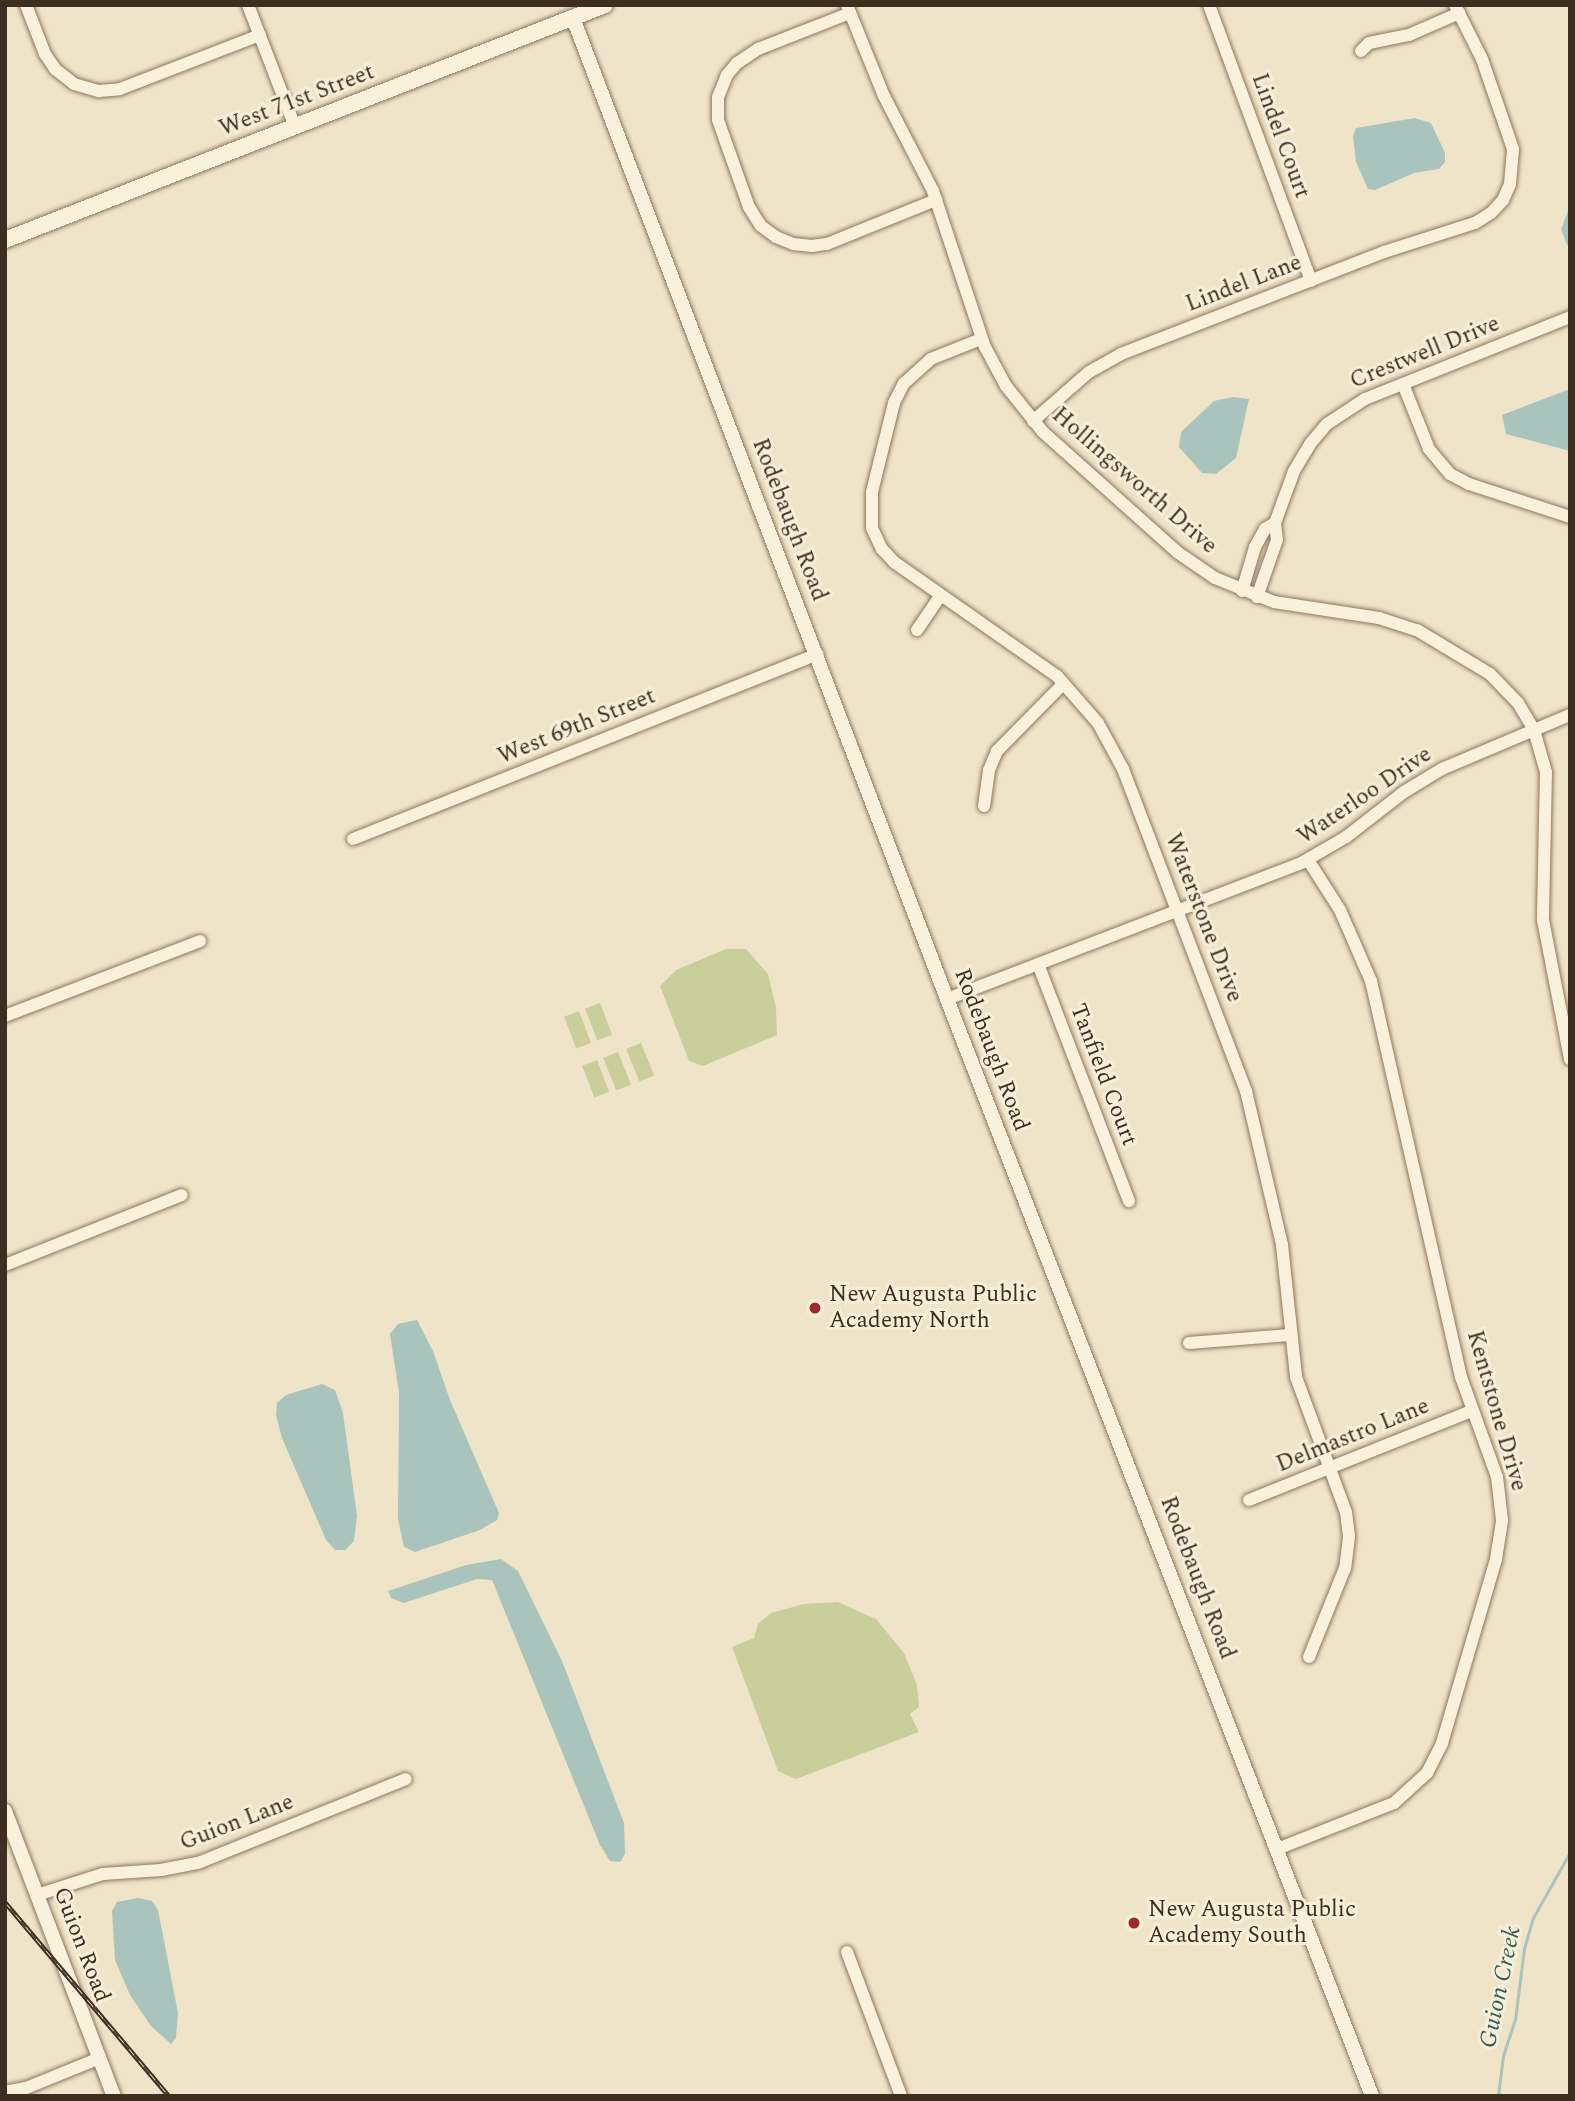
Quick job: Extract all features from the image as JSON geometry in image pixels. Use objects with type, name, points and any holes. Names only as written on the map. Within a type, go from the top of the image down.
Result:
[{"type":"main road","name":"West 71st Street","points":[[5,240],[605,5]]},
{"type":"street","points":[[26,5],[45,54],[55,69],[74,83],[99,91],[120,89],[260,35]]},
{"type":"street","points":[[248,5],[295,127]]},
{"type":"street","name":"Lindel Court","points":[[1209,5],[1311,281]]},
{"type":"street","points":[[848,9],[752,52],[734,65],[723,83],[718,102],[719,125],[749,207],[761,226],[776,237],[793,244],[812,246],[827,244],[936,200]]},
{"type":"street","name":"Hollingsworth Drive","points":[[848,9],[884,96],[936,200],[981,339],[1001,379],[1033,421],[1184,558],[1207,574],[1257,597],[1379,618],[1426,634],[1500,683],[1518,703],[1534,730],[1543,758],[1547,786],[1543,920],[1566,1022],[1570,1059]]},
{"type":"street","points":[[1361,51],[1369,43],[1409,35],[1457,9]]},
{"type":"street","name":"Lindel Lane","points":[[1033,421],[1089,372],[1113,358],[1487,216],[1509,188],[1513,171],[1513,149],[1482,59],[1457,9]]},
{"type":"street","name":"Rodebaugh Road","points":[[573,18],[947,999],[1372,2096]]},
{"type":"street","name":"Crestwell Drive","points":[[1257,597],[1277,540],[1275,523],[1297,464],[1320,432],[1351,406],[1570,317]]},
{"type":"street","name":"Waterstone Drive","points":[[981,339],[931,359],[904,383],[894,403],[870,501],[872,528],[882,549],[941,595],[1036,659],[1064,682],[1093,715],[1116,754],[1178,911],[1246,1091],[1282,1245],[1297,1382],[1347,1517],[1348,1553],[1342,1579],[1309,1657]]},
{"type":"street","points":[[1403,384],[1429,449],[1450,474],[1469,484],[1570,517]]},
{"type":"street","name":"Crestwell Drive","points":[[1242,591],[1255,547],[1265,529],[1275,523]]},
{"type":"street","points":[[916,630],[941,595]]},
{"type":"street","name":"West 69th Street","points":[[353,839],[817,654]]},
{"type":"street","points":[[984,806],[989,771],[997,751],[1064,682]]},
{"type":"street","name":"Waterloo Drive","points":[[947,999],[1308,860],[1346,837],[1426,778],[1461,759],[1570,715]]},
{"type":"street","name":"Kentstone Drive","points":[[1277,1849],[1394,1803],[1420,1782],[1438,1754],[1501,1535],[1502,1502],[1497,1477],[1461,1377],[1368,973],[1340,910],[1308,860]]},
{"type":"street","points":[[5,1016],[200,941]]},
{"type":"street","name":"Tanfield Court","points":[[1038,964],[1129,1201]]},
{"type":"street","points":[[5,1265],[182,1195]]},
{"type":"street","points":[[1189,1343],[1290,1335]]},
{"type":"street","name":"Delmastro Lane","points":[[1249,1500],[1472,1411]]},
{"type":"street","name":"Guion Lane","points":[[37,1895],[103,1874],[198,1863],[406,1779]]},
{"type":"street","name":"Guion Road","points":[[5,1811],[114,2096]]},
{"type":"street","points":[[847,1952],[901,2096]]},
{"type":"street","points":[[5,2092],[26,2088],[100,2058]]},
{"type":"green space","points":[[726,949],[746,949],[768,974],[776,1007],[777,1035],[703,1066],[689,1061],[660,986],[676,970]]},
{"type":"green space","points":[[600,1003],[612,1035],[597,1040],[585,1009]]},
{"type":"green space","points":[[579,1011],[591,1043],[576,1048],[564,1017]]},
{"type":"green space","points":[[641,1043],[654,1075],[639,1081],[626,1049]]},
{"type":"green space","points":[[618,1052],[631,1084],[616,1090],[603,1058]]},
{"type":"green space","points":[[597,1060],[609,1092],[594,1097],[582,1066]]},
{"type":"green space","points":[[838,1602],[876,1619],[904,1653],[917,1685],[919,1707],[910,1714],[919,1732],[796,1779],[778,1771],[732,1647],[754,1638],[758,1624],[771,1613],[804,1604]]},
{"type":"water","points":[[1415,118],[1431,123],[1445,153],[1445,162],[1439,169],[1414,173],[1375,190],[1368,189],[1356,162],[1353,136],[1356,128]]},
{"type":"water","points":[[1570,206],[1570,244],[1567,245],[1561,229]]},
{"type":"water","points":[[1570,389],[1570,451],[1506,434],[1502,415]]},
{"type":"water","points":[[1233,397],[1249,399],[1236,458],[1216,474],[1202,473],[1179,447],[1181,432],[1214,401]]},
{"type":"water","points":[[417,1320],[433,1351],[450,1400],[499,1513],[497,1520],[480,1530],[415,1552],[404,1547],[398,1519],[399,1393],[390,1334],[398,1324]]},
{"type":"water","points":[[322,1384],[335,1390],[343,1413],[357,1516],[354,1541],[345,1550],[335,1550],[326,1540],[282,1438],[276,1415],[277,1403],[286,1395]]},
{"type":"water","points":[[501,1559],[518,1571],[562,1661],[624,1823],[625,1854],[620,1862],[610,1861],[600,1845],[492,1580],[477,1579],[404,1603],[391,1598],[388,1591],[466,1565]]},
{"type":"water","points":[[138,1898],[152,1901],[158,1910],[178,2013],[176,2038],[171,2044],[151,2026],[130,1995],[115,1960],[112,1911],[117,1902]]},
{"type":"waterway","name":"Guion Creek","points":[[1498,2096],[1503,2056],[1515,2020],[1524,1949],[1533,1918],[1570,1852]]},
{"type":"railway","points":[[5,1902],[169,2096]]},
{"type":"place","name":"New Augusta Public Academy North","points":[[815,1308]]},
{"type":"place","name":"New Augusta Public Academy South","points":[[1134,1923]]}]
